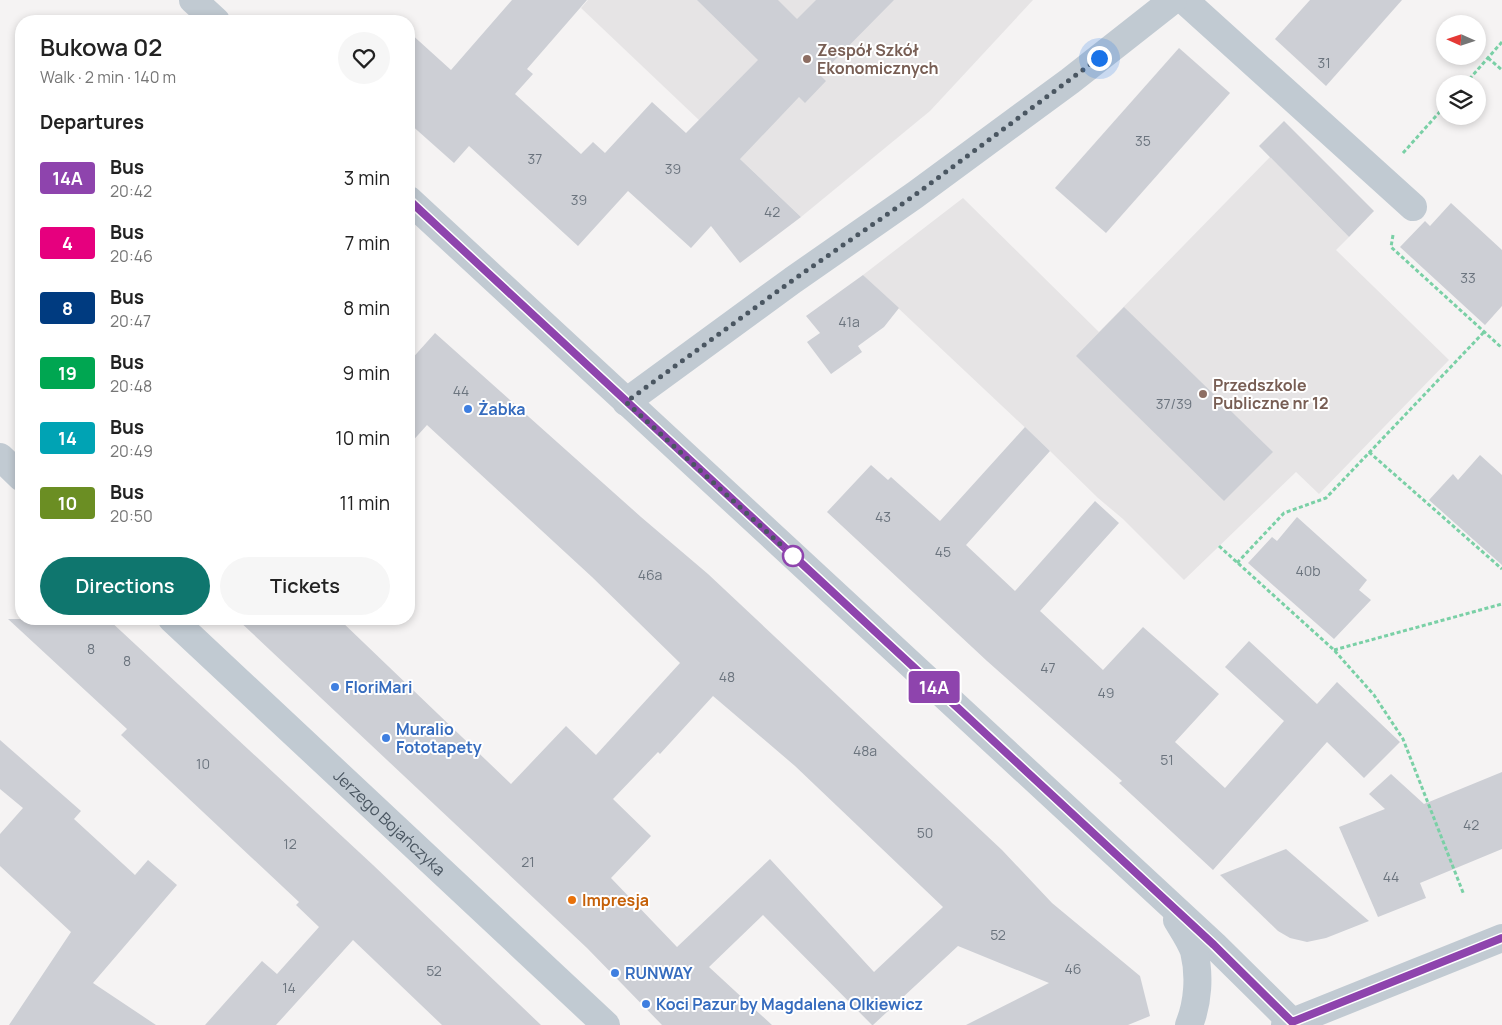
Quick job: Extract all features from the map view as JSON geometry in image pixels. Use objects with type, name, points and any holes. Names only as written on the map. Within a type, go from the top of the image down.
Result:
[{"type":"street","points":[[193,0],[209,15]]},
{"type":"street","points":[[626,402],[1070,81],[1172,0]]},
{"type":"street","points":[[1184,0],[1397,192]]},
{"type":"street","points":[[415,206],[1214,945],[1289,1024],[1502,938]]},
{"type":"street","points":[[0,457],[15,471]]},
{"type":"street","name":"Jerzego Bojańczyka","points":[[178,625],[606,1025]]},
{"type":"street","points":[[1164,900],[1184,931],[1194,951],[1197,991],[1190,1025]]},
{"type":"path","points":[[1473,75],[1502,42]]},
{"type":"path","points":[[1488,58],[1502,70]]},
{"type":"path","points":[[1436,122],[1397,192],[1391,247],[1502,348]]},
{"type":"path","points":[[1237,563],[1284,513],[1326,498],[1484,332]]},
{"type":"path","points":[[1369,452],[1502,570]]},
{"type":"path","points":[[1219,546],[1334,650],[1374,695],[1403,739],[1464,895]]},
{"type":"path","points":[[1334,650],[1502,604]]},
{"type":"shaded area","name":"Zespół Szkół Ekonomicznych","points":[[588,0],[1033,0],[930,111],[801,217],[581,8]]},
{"type":"shaded area","name":"Przedszkole Publiczne nr 12","points":[[1270,157],[1349,237],[1336,250],[1449,360],[1319,494],[1296,472],[1184,580],[1123,519],[1098,498],[863,275],[963,198],[1099,332]]},
{"type":"building","points":[[512,0],[587,0],[527,69],[533,74],[515,94],[581,154],[593,142],[605,153],[652,102],[686,133],[758,60],[697,0],[778,0],[797,19],[816,0],[894,0],[820,75],[826,81],[805,103],[799,97],[740,159],[801,217],[740,263],[711,226],[691,248],[628,191],[578,246],[469,146],[454,163],[415,128],[415,37],[451,70]]},
{"type":"building","points":[[1310,0],[1402,0],[1326,86],[1275,39]]},
{"type":"building","points":[[1179,48],[1230,93],[1106,233],[1055,188]]},
{"type":"building","points":[[1284,121],[1374,211],[1349,237],[1259,146]]},
{"type":"building","points":[[1451,203],[1502,250],[1502,306],[1485,325],[1400,247],[1425,221],[1430,226]]},
{"type":"building","points":[[863,275],[899,308],[884,327],[858,346],[862,352],[831,374],[807,342],[820,333],[806,316]]},
{"type":"building","points":[[1124,307],[1273,452],[1224,501],[1076,356]]},
{"type":"building","points":[[435,333],[641,517],[708,574],[1002,850],[1052,903],[1140,976],[1150,1016],[1128,1025],[966,1025],[1049,983],[958,946],[872,1025],[763,915],[709,967],[772,1025],[662,1025],[587,948],[243,625],[345,625],[511,784],[566,726],[596,755],[680,663],[592,577],[427,425],[415,438],[415,355]],"holes":[[[713,696],[795,766],[943,907],[874,972],[770,859],[677,947],[611,878],[651,836],[613,799],[658,752],[660,754]]]},
{"type":"building","points":[[1025,427],[1050,451],[966,545],[1015,591],[1095,501],[1119,523],[1040,611],[1103,670],[1143,627],[1219,694],[1175,742],[1225,788],[1284,721],[1225,667],[1249,641],[1317,704],[1337,682],[1400,742],[1364,778],[1327,742],[1213,870],[1119,783],[1122,781],[987,661],[827,512],[871,465],[888,480],[891,477],[940,521]]},
{"type":"building","points":[[1480,455],[1502,475],[1502,565],[1429,500],[1453,474],[1458,480]]},
{"type":"building","points":[[1297,517],[1367,580],[1359,590],[1371,600],[1334,639],[1248,563],[1272,537],[1277,541]]},
{"type":"building","points":[[8,619],[15,619],[15,625],[114,625],[373,865],[541,1025],[442,1025],[353,940],[276,1025],[205,1025],[262,961],[277,974],[319,927],[296,905],[299,902],[121,735],[127,729]]},
{"type":"building","points":[[0,740],[81,811],[74,819],[135,875],[148,860],[177,885],[93,983],[156,1025],[9,1025],[71,932],[0,866],[0,834],[23,808],[0,789]]},
{"type":"building","points":[[1502,772],[1502,849],[1420,883],[1426,898],[1378,917],[1339,827],[1385,809],[1369,794],[1391,774],[1424,804]]},
{"type":"building","points":[[1286,849],[1369,921],[1326,938],[1307,942],[1290,938],[1278,931],[1220,875]]},
{"type":"bus line","name":"14A","points":[[415,206],[1214,945],[1292,1022],[1502,938]]},
{"type":"place","name":"Zespół Szkół Ekonomicznych","points":[[807,59]]},
{"type":"place","name":"Przedszkole Publiczne nr 12","points":[[1203,394]]},
{"type":"place","name":"Żabka","points":[[468,409]]},
{"type":"place","name":"FloriMari","points":[[335,687]]},
{"type":"place","name":"Muralio Fototapety","points":[[386,738]]},
{"type":"place","name":"Impresja","points":[[572,900]]},
{"type":"place","name":"RUNWAY","points":[[615,973]]},
{"type":"place","name":"Koci Pazur by Magdalena Olkiewicz","points":[[646,1004]]},
{"type":"route","points":[[793,556],[626,402],[793,280],[915,195],[1099,58]]}]
